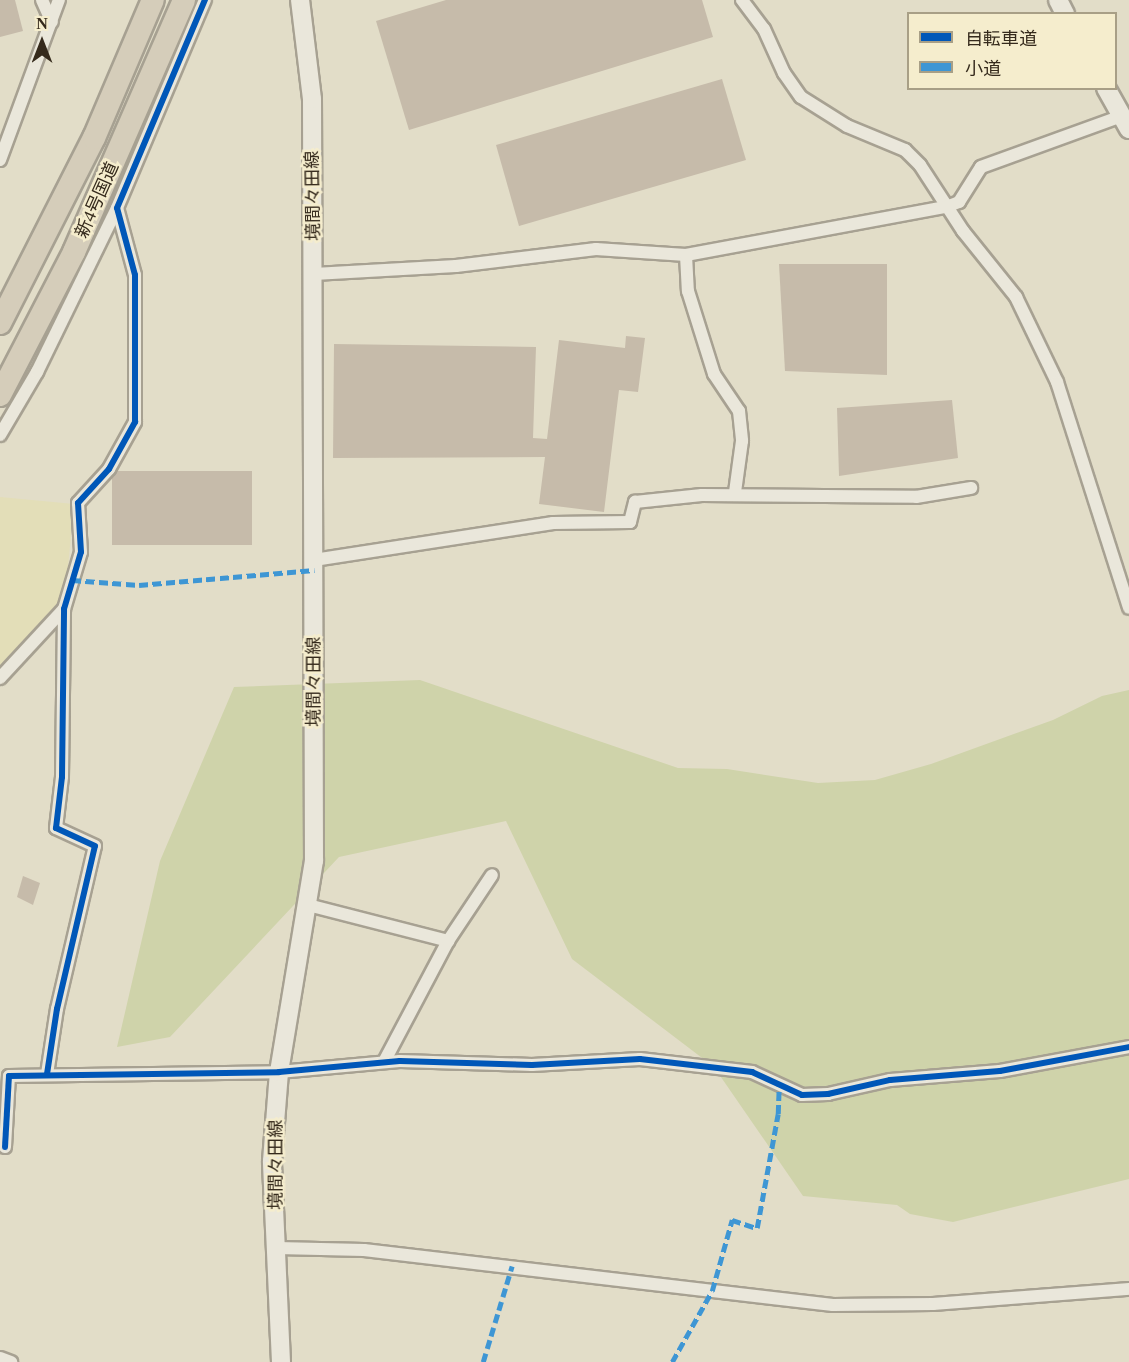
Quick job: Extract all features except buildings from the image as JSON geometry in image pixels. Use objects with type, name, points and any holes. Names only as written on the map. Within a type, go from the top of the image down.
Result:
[{"type":"highway","name":"新4号国道","points":[[2,314],[94,138],[153,0]]},
{"type":"highway","name":"新4号国道","points":[[0,395],[74,252],[184,0]]},
{"type":"main road","name":"境間々田線","points":[[281,1362],[278,1248],[272,1161],[279,1072],[314,861],[312,99],[300,0]]},
{"type":"main road","points":[[1107,90],[1125,123]]},
{"type":"street","points":[[42,0],[52,22]]},
{"type":"street","points":[[0,160],[59,0]]},
{"type":"street","points":[[0,435],[38,372],[117,208],[205,0]]},
{"type":"street","points":[[742,0],[764,29],[784,73],[801,97],[847,126],[905,150],[921,165],[946,207],[1016,297],[1057,382],[1129,608]]},
{"type":"street","points":[[314,274],[456,266],[596,249],[686,255],[946,207],[959,202],[981,167],[1125,123]]},
{"type":"street","points":[[47,1074],[57,1008],[95,846],[56,828],[62,777],[64,609],[81,552],[78,503],[109,469],[135,422],[135,275],[117,208]]},
{"type":"street","points":[[686,255],[688,291],[714,374],[739,411],[742,441],[735,492]]},
{"type":"street","points":[[314,560],[553,523],[630,522],[635,502],[735,492],[916,497],[971,488]]},
{"type":"street","points":[[0,678],[64,609]]},
{"type":"street","points":[[384,1062],[448,941],[492,875]]},
{"type":"street","points":[[308,905],[448,941]]},
{"type":"street","points":[[4,1147],[4,1107],[9,1076],[279,1072],[384,1062],[532,1065],[640,1059],[752,1072],[802,1095],[828,1094],[890,1080],[1000,1071],[1129,1047]]},
{"type":"street","points":[[278,1248],[364,1250],[833,1305],[933,1304],[1129,1289]]},
{"type":"street","points":[[0,1358],[11,1362]]},
{"type":"shaded area","points":[[0,497],[74,504],[64,609],[0,678]]},
{"type":"green space","points":[[420,680],[678,768],[727,769],[818,783],[875,780],[931,764],[1053,720],[1102,696],[1129,690],[1129,1179],[953,1222],[910,1214],[897,1205],[803,1196],[714,1067],[572,959],[506,821],[339,857],[170,1037],[117,1047],[160,861],[234,687]]},
{"type":"marked path","points":[[72,580],[139,585],[314,570]]},
{"type":"marked path","points":[[672,1362],[712,1291],[732,1220],[757,1228],[778,1114],[779,1086]]},
{"type":"marked path","points":[[483,1362],[512,1266]]},
{"type":"cycle path","points":[[47,1074],[57,1009],[95,846],[56,828],[62,777],[64,609],[81,552],[78,503],[109,469],[135,422],[135,275],[117,208],[205,0]]},
{"type":"cycle path","points":[[5,1147],[9,1076],[279,1072],[400,1061],[532,1065],[640,1059],[752,1072],[802,1095],[828,1094],[890,1080],[1000,1071],[1129,1047]]}]
